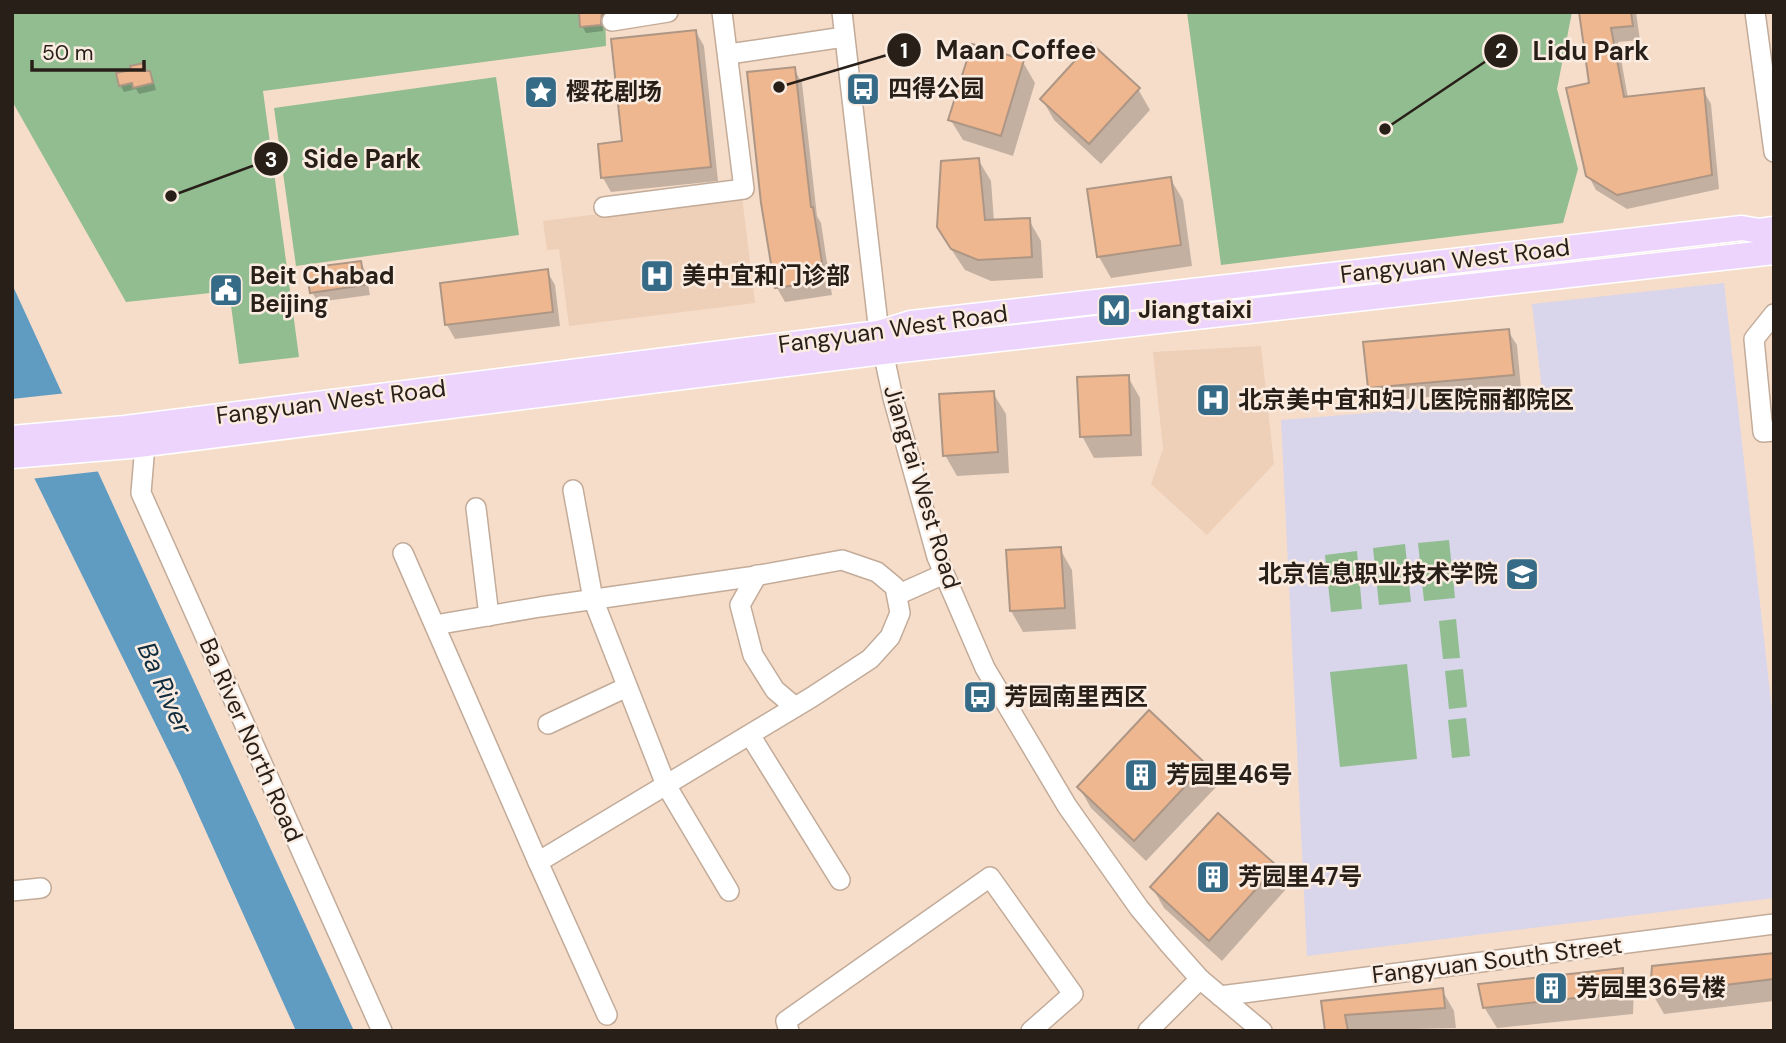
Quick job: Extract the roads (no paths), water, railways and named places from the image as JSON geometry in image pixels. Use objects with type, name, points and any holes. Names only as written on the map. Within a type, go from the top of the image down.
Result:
[{"type":"main road","name":"Fangyuan West Road","points":[[881,343],[911,323],[1742,228],[1759,231],[1774,229]]},
{"type":"main road","name":"Fangyuan West Road","points":[[12,456],[881,343],[1774,252]]},
{"type":"main road","name":"Fangyuan West Road","points":[[12,438],[133,440]]},
{"type":"street","points":[[612,21],[668,12]]},
{"type":"street","points":[[604,206],[744,189],[722,12]]},
{"type":"street","name":"Jiangtai West Road","points":[[842,12],[881,343],[944,574],[985,668],[1067,806],[1139,908],[1200,979],[1262,1031]]},
{"type":"street","points":[[1755,12],[1774,152]]},
{"type":"street","points":[[729,54],[844,37]]},
{"type":"street","points":[[1774,314],[1754,339],[1763,432],[1774,431]]},
{"type":"street","name":"Ba River North Road","points":[[133,440],[141,493],[382,1031]]},
{"type":"street","points":[[573,490],[593,599],[627,687],[666,785],[729,891]]},
{"type":"street","points":[[476,508],[489,615]]},
{"type":"street","points":[[404,553],[607,1015]]},
{"type":"street","points":[[435,625],[842,560],[877,572],[895,587],[900,613],[890,637],[870,659],[750,735],[538,862]]},
{"type":"street","points":[[897,594],[944,574]]},
{"type":"street","points":[[757,575],[740,605],[752,655],[775,690],[795,707]]},
{"type":"street","points":[[548,723],[627,687]]},
{"type":"street","points":[[750,735],[840,880]]},
{"type":"street","points":[[789,1031],[786,1021],[990,877],[1073,994],[1031,1031]]},
{"type":"street","points":[[12,891],[41,888]]},
{"type":"street","name":"Fangyuan South Street","points":[[1220,996],[1774,925]]},
{"type":"street","points":[[1147,1031],[1200,979]]},
{"type":"water","name":"Ba River","points":[[12,284],[354,1031],[296,1031],[180,774],[12,433]]},
{"type":"place","name":"Maan Coffee","points":[[779,87]]},
{"type":"place","name":"四得公园","points":[[863,89]]},
{"type":"place","name":"樱花剧场","points":[[541,92]]},
{"type":"place","name":"Lidu Park","points":[[1385,129]]},
{"type":"place","name":"Side Park","points":[[171,196]]},
{"type":"place","name":"美中宜和门诊部","points":[[657,276]]},
{"type":"place","name":"Beit Chabad Beijing","points":[[226,290]]},
{"type":"place","name":"Jiangtaixi","points":[[1114,310]]},
{"type":"place","name":"北京美中宜和妇儿医院丽都院区","points":[[1213,400]]},
{"type":"place","name":"北京信息职业技术学院","points":[[1522,574]]},
{"type":"place","name":"芳园南里西区","points":[[980,697]]},
{"type":"place","name":"芳园里46号","points":[[1141,775]]},
{"type":"place","name":"芳园里47号","points":[[1213,877]]},
{"type":"place","name":"芳园里36号楼","points":[[1551,988]]}]
